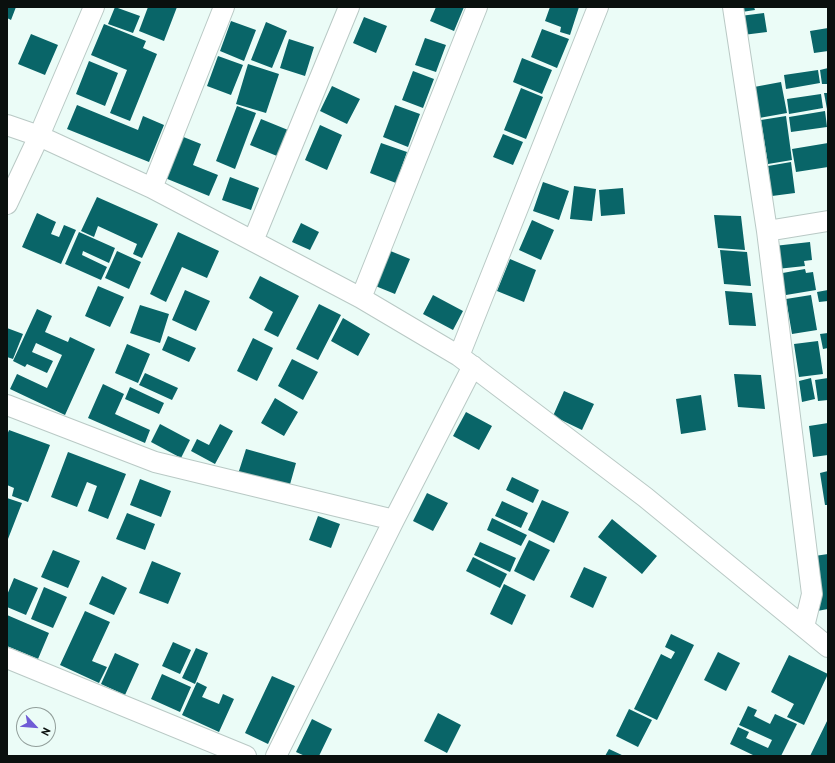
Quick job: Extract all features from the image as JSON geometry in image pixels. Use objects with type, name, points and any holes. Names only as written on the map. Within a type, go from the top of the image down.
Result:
[{"type":"street","points":[[7,204],[39,136],[94,7]]},
{"type":"street","points":[[152,188],[224,7]]},
{"type":"street","points":[[253,241],[349,7]]},
{"type":"street","points":[[361,298],[477,7]]},
{"type":"street","points":[[276,756],[394,520],[466,361],[598,7]]},
{"type":"street","points":[[733,7],[767,231],[812,594],[804,627]]},
{"type":"street","points":[[7,125],[39,136],[152,188],[361,298],[466,361],[645,497],[828,647]]},
{"type":"street","points":[[767,231],[828,221]]},
{"type":"street","points":[[7,405],[155,462],[394,520]]},
{"type":"street","points":[[7,658],[246,756]]},
{"type":"building","points":[[7,7],[16,7],[11,20],[7,18]]},
{"type":"building","points":[[115,7],[140,16],[133,33],[108,24]]},
{"type":"building","points":[[148,7],[177,7],[164,41],[139,31]]},
{"type":"building","points":[[436,7],[464,7],[454,31],[430,21]]},
{"type":"building","points":[[550,7],[579,7],[570,35],[560,32],[561,27],[545,21]]},
{"type":"building","points":[[734,7],[754,7],[755,10],[735,13]]},
{"type":"building","points":[[764,13],[767,32],[743,35],[740,16]]},
{"type":"building","points":[[364,17],[387,26],[376,53],[353,43]]},
{"type":"building","points":[[231,21],[256,30],[244,61],[220,51]]},
{"type":"building","points":[[266,22],[287,31],[272,68],[251,60]]},
{"type":"building","points":[[104,24],[146,41],[143,48],[157,54],[130,121],[110,113],[127,70],[91,55]]},
{"type":"building","points":[[828,28],[828,51],[814,53],[810,31]]},
{"type":"building","points":[[542,29],[569,39],[557,68],[531,57]]},
{"type":"building","points":[[31,34],[58,45],[45,75],[18,64]]},
{"type":"building","points":[[425,38],[446,45],[436,72],[415,65]]},
{"type":"building","points":[[289,39],[314,47],[305,76],[280,68]]},
{"type":"building","points":[[218,56],[243,65],[231,95],[207,86]]},
{"type":"building","points":[[522,58],[552,70],[542,94],[513,82]]},
{"type":"building","points":[[89,61],[118,73],[105,106],[76,94]]},
{"type":"building","points":[[248,64],[279,74],[266,113],[236,104]]},
{"type":"building","points":[[828,68],[828,84],[822,84],[820,70]]},
{"type":"building","points":[[818,70],[820,83],[786,89],[784,75]]},
{"type":"building","points":[[413,71],[434,79],[423,108],[402,100]]},
{"type":"building","points":[[781,82],[787,113],[759,118],[754,87]]},
{"type":"building","points":[[332,86],[360,99],[347,124],[320,111]]},
{"type":"building","points":[[521,88],[543,97],[526,139],[504,130]]},
{"type":"building","points":[[824,93],[828,93],[827,109]]},
{"type":"building","points":[[821,94],[823,108],[789,114],[787,99]]},
{"type":"building","points":[[77,105],[138,130],[143,116],[164,125],[149,162],[67,129]]},
{"type":"building","points":[[395,105],[420,114],[408,147],[383,137]]},
{"type":"building","points":[[237,106],[256,113],[235,169],[216,161]]},
{"type":"building","points":[[825,111],[827,127],[791,132],[789,117]]},
{"type":"building","points":[[786,116],[792,160],[768,164],[761,120]]},
{"type":"building","points":[[261,119],[288,130],[277,156],[250,145]]},
{"type":"building","points":[[320,125],[342,135],[327,170],[305,160]]},
{"type":"building","points":[[503,134],[523,142],[513,165],[493,157]]},
{"type":"building","points":[[181,136],[201,144],[193,165],[218,175],[209,196],[165,178]]},
{"type":"building","points":[[381,143],[407,152],[396,183],[370,173]]},
{"type":"building","points":[[828,143],[828,167],[796,172],[792,149]]},
{"type":"building","points":[[791,162],[795,193],[772,196],[768,166]]},
{"type":"building","points":[[230,177],[259,188],[251,210],[222,200]]},
{"type":"building","points":[[543,182],[569,191],[559,220],[533,211]]},
{"type":"building","points":[[574,186],[596,189],[592,221],[570,219]]},
{"type":"building","points":[[623,188],[625,214],[601,216],[599,190]]},
{"type":"building","points":[[97,197],[158,224],[142,258],[133,254],[137,244],[98,226],[94,237],[81,231]]},
{"type":"building","points":[[37,213],[56,222],[51,234],[59,237],[64,225],[76,230],[61,264],[22,247]]},
{"type":"building","points":[[714,215],[741,216],[745,250],[718,248]]},
{"type":"building","points":[[532,220],[554,230],[541,260],[519,250]]},
{"type":"building","points":[[301,223],[319,232],[310,250],[292,242]]},
{"type":"building","points":[[79,232],[115,248],[109,263],[83,251],[82,255],[107,267],[101,280],[65,264]]},
{"type":"building","points":[[178,232],[219,251],[207,278],[182,267],[166,302],[150,294]]},
{"type":"building","points":[[810,242],[812,260],[804,261],[805,266],[777,269],[774,246]]},
{"type":"building","points":[[388,250],[410,259],[395,294],[373,285]]},
{"type":"building","points":[[720,250],[747,252],[751,286],[724,284]]},
{"type":"building","points":[[117,251],[141,262],[129,289],[105,278]]},
{"type":"building","points":[[510,259],[536,270],[524,302],[497,291]]},
{"type":"building","points":[[805,269],[806,273],[813,272],[816,290],[780,296],[777,274]]},
{"type":"building","points":[[260,276],[299,296],[278,337],[264,330],[273,312],[249,298]]},
{"type":"building","points":[[98,286],[124,297],[110,327],[85,316]]},
{"type":"building","points":[[185,290],[210,301],[196,331],[172,320]]},
{"type":"building","points":[[828,290],[828,301],[819,302],[817,292]]},
{"type":"building","points":[[725,291],[752,293],[756,326],[729,325]]},
{"type":"building","points":[[433,295],[463,311],[453,330],[423,314]]},
{"type":"building","points":[[811,295],[817,330],[792,334],[786,299]]},
{"type":"building","points":[[319,304],[341,315],[318,360],[296,349]]},
{"type":"building","points":[[140,305],[169,314],[160,343],[130,333]]},
{"type":"building","points":[[37,309],[52,316],[45,332],[68,342],[70,337],[95,349],[65,415],[10,389],[17,374],[47,388],[62,355],[36,343],[32,352],[53,361],[47,373],[27,364],[25,367],[13,361]]},
{"type":"building","points":[[343,318],[370,334],[358,356],[331,341]]},
{"type":"building","points":[[7,328],[23,334],[13,359],[7,357]]},
{"type":"building","points":[[828,333],[828,348],[823,349],[820,334]]},
{"type":"building","points":[[168,336],[196,348],[189,362],[162,350]]},
{"type":"building","points":[[253,338],[273,348],[257,381],[237,371]]},
{"type":"building","points":[[818,341],[823,374],[799,377],[794,344]]},
{"type":"building","points":[[127,344],[150,354],[138,383],[115,373]]},
{"type":"building","points":[[292,359],[318,372],[303,400],[278,386]]},
{"type":"building","points":[[145,373],[178,388],[172,400],[139,385]]},
{"type":"building","points":[[734,374],[761,375],[765,409],[738,407]]},
{"type":"building","points":[[811,378],[815,399],[802,402],[799,381]]},
{"type":"building","points":[[828,378],[828,400],[818,401],[815,380]]},
{"type":"building","points":[[103,384],[124,394],[115,414],[150,430],[145,443],[88,418]]},
{"type":"building","points":[[130,387],[164,403],[159,414],[125,399]]},
{"type":"building","points":[[564,391],[594,404],[582,430],[553,416]]},
{"type":"building","points":[[701,395],[706,430],[681,434],[676,399]]},
{"type":"building","points":[[275,398],[298,412],[284,436],[261,423]]},
{"type":"building","points":[[466,412],[492,426],[479,450],[453,436]]},
{"type":"building","points":[[828,423],[828,455],[813,457],[809,426]]},
{"type":"building","points":[[160,424],[190,440],[181,458],[151,442]]},
{"type":"building","points":[[220,424],[233,431],[215,464],[191,451],[197,439],[209,445]]},
{"type":"building","points":[[9,430],[50,445],[28,502],[12,496],[14,488],[7,485],[7,435]]},
{"type":"building","points":[[246,449],[296,463],[289,488],[238,474]]},
{"type":"building","points":[[68,452],[126,474],[108,519],[88,511],[97,486],[87,482],[77,507],[51,497]]},
{"type":"building","points":[[828,471],[828,505],[825,505],[820,473]]},
{"type":"building","points":[[512,477],[539,490],[533,503],[506,490]]},
{"type":"building","points":[[140,479],[171,491],[161,517],[130,505]]},
{"type":"building","points":[[427,493],[448,503],[433,531],[413,521]]},
{"type":"building","points":[[7,498],[22,503],[8,539],[7,538]]},
{"type":"building","points":[[542,500],[569,512],[554,543],[528,530]]},
{"type":"building","points":[[502,501],[528,513],[521,528],[495,516]]},
{"type":"building","points":[[127,513],[155,524],[145,550],[116,539]]},
{"type":"building","points":[[318,516],[340,524],[331,548],[309,540]]},
{"type":"building","points":[[492,518],[527,535],[521,546],[487,530]]},
{"type":"building","points":[[612,519],[657,556],[642,574],[598,537]]},
{"type":"building","points":[[529,540],[550,550],[534,581],[514,571]]},
{"type":"building","points":[[480,542],[516,558],[510,572],[474,555]]},
{"type":"building","points":[[53,550],[80,561],[68,588],[41,577]]},
{"type":"building","points":[[828,554],[828,609],[817,611],[808,557]]},
{"type":"building","points":[[473,557],[507,574],[500,588],[466,571]]},
{"type":"building","points":[[152,561],[181,573],[168,604],[139,593]]},
{"type":"building","points":[[584,567],[607,577],[593,608],[570,597]]},
{"type":"building","points":[[102,576],[127,588],[114,615],[89,604]]},
{"type":"building","points":[[14,578],[38,588],[26,615],[7,607],[7,595]]},
{"type":"building","points":[[504,584],[526,595],[512,625],[490,614]]},
{"type":"building","points":[[44,587],[67,597],[53,628],[31,619]]},
{"type":"building","points":[[85,611],[110,622],[92,661],[107,667],[99,683],[60,665]]},
{"type":"building","points":[[7,615],[49,633],[38,659],[7,646]]},
{"type":"building","points":[[671,634],[694,645],[657,720],[634,709],[661,654],[671,659],[675,652],[665,647]]},
{"type":"building","points":[[173,642],[191,650],[180,674],[162,666]]},
{"type":"building","points":[[196,648],[208,653],[195,684],[182,678]]},
{"type":"building","points":[[718,652],[740,663],[726,691],[704,680]]},
{"type":"building","points":[[115,653],[139,664],[125,695],[101,684]]},
{"type":"building","points":[[789,655],[828,674],[804,725],[787,717],[794,704],[771,692]]},
{"type":"building","points":[[162,674],[191,687],[180,712],[151,699]]},
{"type":"building","points":[[272,676],[295,686],[268,744],[245,733]]},
{"type":"building","points":[[197,682],[207,687],[202,697],[219,704],[223,694],[234,699],[219,732],[182,715]]},
{"type":"building","points":[[748,706],[757,710],[754,716],[770,724],[775,714],[797,724],[781,756],[755,756],[730,744],[738,727],[749,732],[746,738],[768,748],[772,740],[739,725]]},
{"type":"building","points":[[629,709],[652,720],[638,747],[616,736]]},
{"type":"building","points":[[438,713],[461,725],[447,753],[424,741]]},
{"type":"building","points":[[312,719],[332,729],[319,756],[305,756],[296,752]]},
{"type":"building","points":[[828,719],[828,756],[810,756]]},
{"type":"building","points":[[609,749],[624,756],[605,756]]}]
